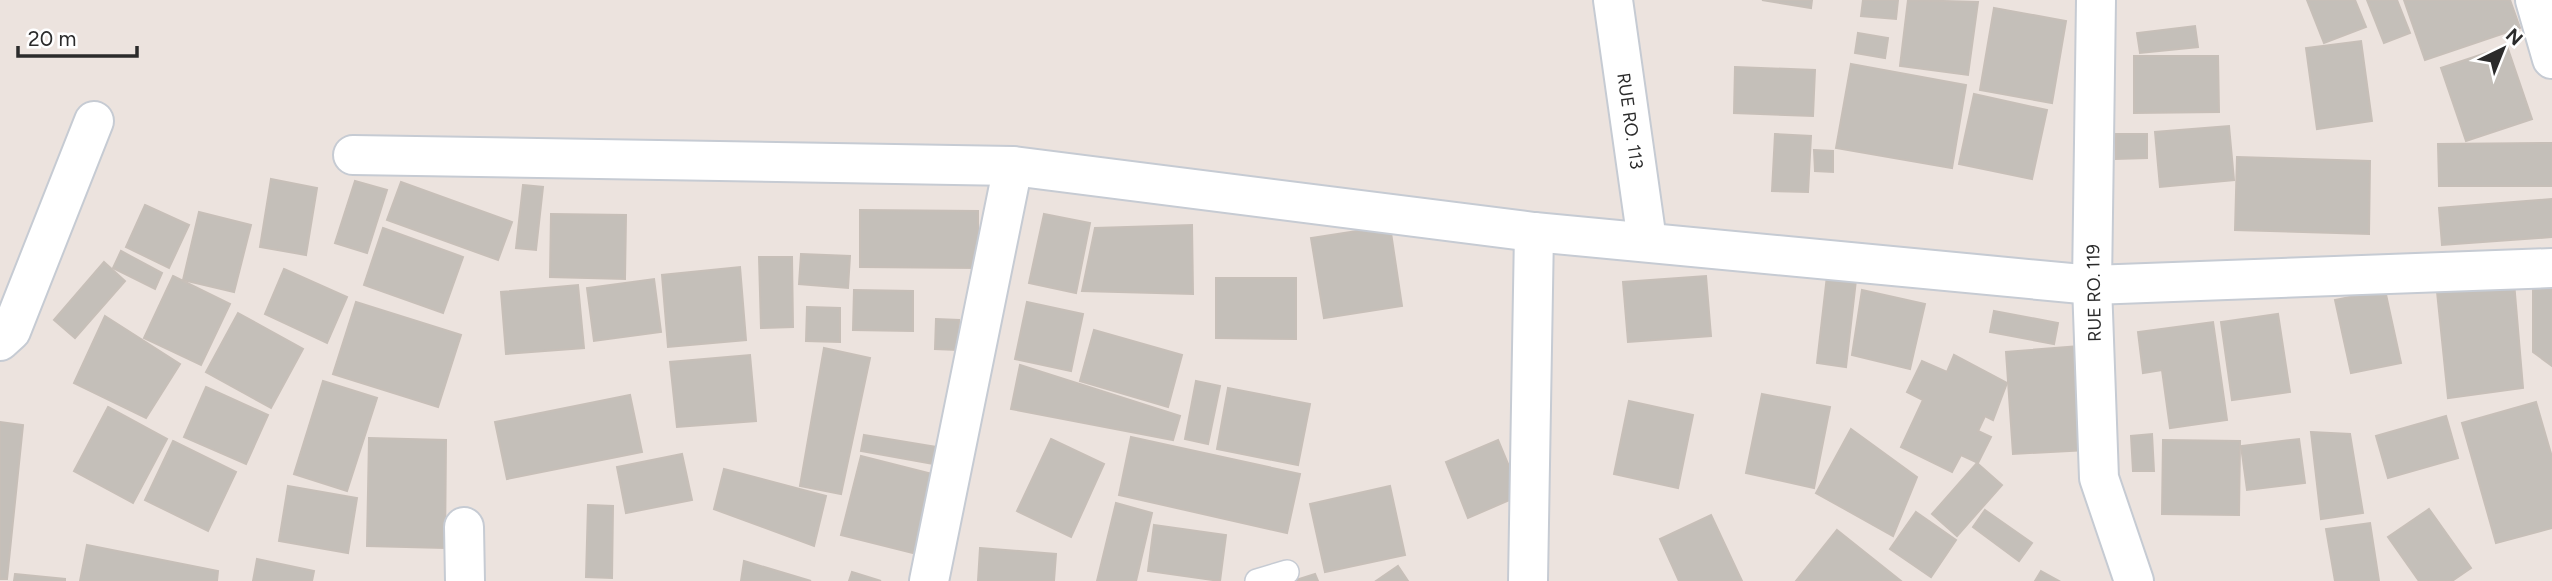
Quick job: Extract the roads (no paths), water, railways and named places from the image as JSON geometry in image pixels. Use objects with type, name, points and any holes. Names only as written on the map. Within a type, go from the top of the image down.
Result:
[{"type":"street","name":"RUE RO. 113","points":[[1613,0],[1647,241]]},
{"type":"street","name":"RUE RO. 119","points":[[2096,0],[2092,285],[2099,478],[2134,581]]},
{"type":"street","points":[[2535,0],[2552,59]]},
{"type":"street","points":[[0,341],[11,331],[94,121]]},
{"type":"street","points":[[353,155],[1013,166],[1534,232],[2092,285],[2552,268]]},
{"type":"street","points":[[929,581],[1013,166]]},
{"type":"street","points":[[1528,581],[1534,232]]},
{"type":"street","points":[[464,527],[465,581]]},
{"type":"lane","points":[[1257,581],[1287,572]]}]
